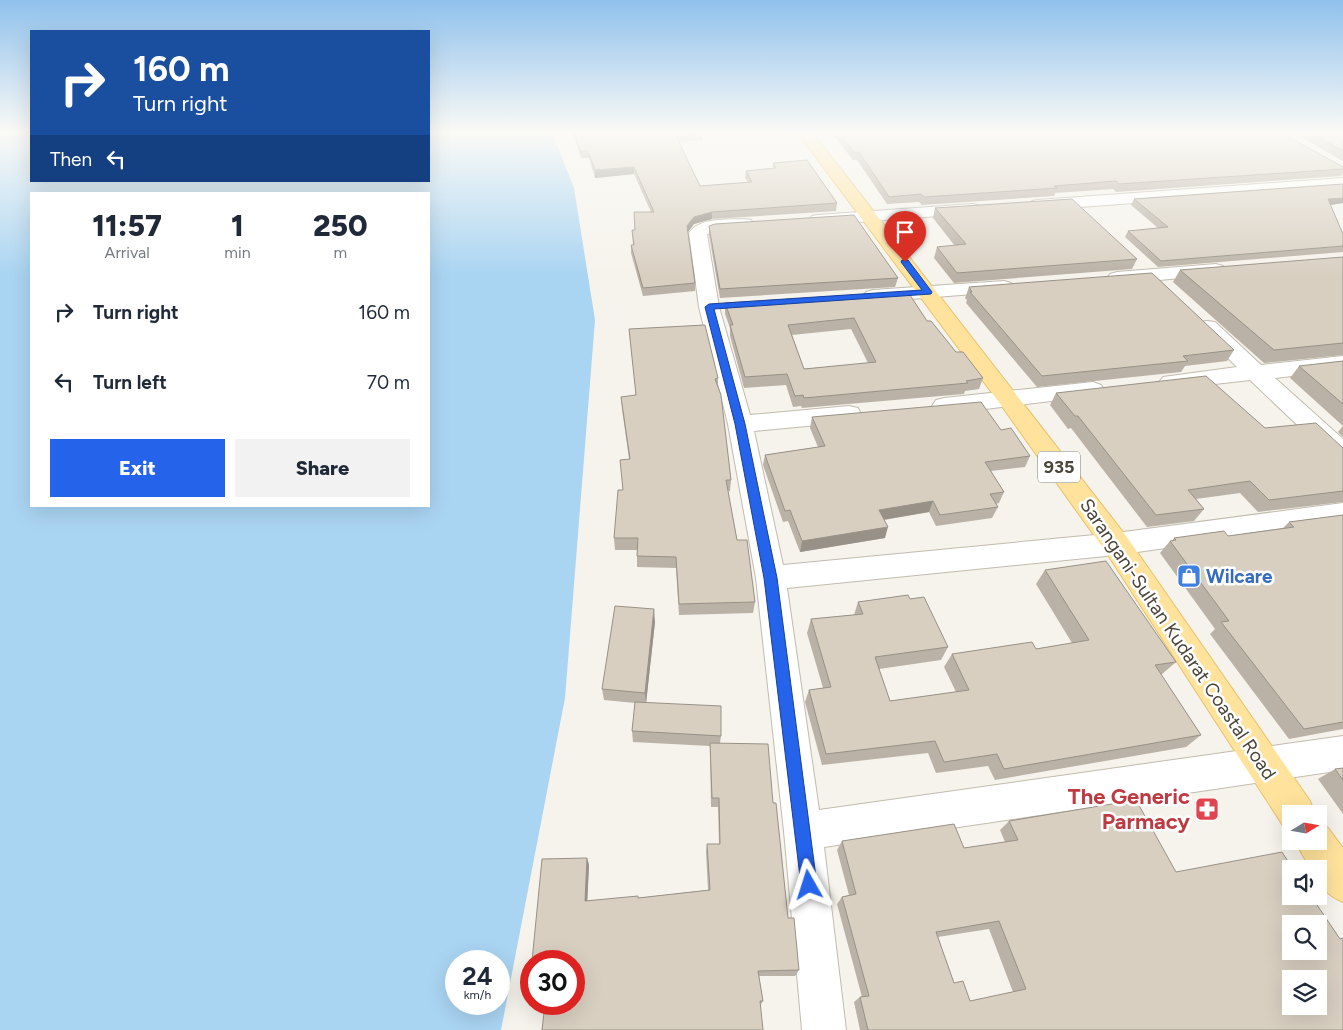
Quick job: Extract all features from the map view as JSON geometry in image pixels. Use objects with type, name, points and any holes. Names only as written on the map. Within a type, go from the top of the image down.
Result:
[{"type":"main road","name":"Sarangani-Sultan Kudarat Coastal Road","points":[[842,180],[928,292],[1116,544],[1291,805]]},
{"type":"main road","points":[[1321,850],[1343,882]]},
{"type":"street","points":[[1026,206],[1343,184]]},
{"type":"street","points":[[1075,202],[1096,222]]},
{"type":"street","points":[[801,221],[987,208]]},
{"type":"street","points":[[762,223],[712,226],[700,230],[698,233],[719,306],[770,578],[803,831],[824,1030]]},
{"type":"street","points":[[1131,256],[1173,295]]},
{"type":"street","points":[[1094,280],[1238,268]]},
{"type":"street","points":[[858,297],[1026,285]]},
{"type":"street","points":[[1193,314],[1343,454]]},
{"type":"street","points":[[1147,384],[1343,363]]},
{"type":"street","points":[[923,408],[1117,388]]},
{"type":"street","points":[[740,424],[875,412]]},
{"type":"street","points":[[770,578],[1116,544],[1343,513]]},
{"type":"street","points":[[803,831],[1343,753]]},
{"type":"water","points":[[0,180],[30,180],[30,182],[430,182],[430,180],[571,180],[574,188],[595,320],[565,698],[510,983],[510,950],[445,950],[445,1015],[504,1015],[501,1030],[0,1030]]},
{"type":"building","points":[[640,180],[697,180],[700,186],[752,182],[751,180],[821,180],[837,203],[712,212],[694,217],[687,226],[695,283],[643,288],[631,245],[634,245],[632,230],[635,230],[634,212],[654,212]]},
{"type":"building","points":[[878,180],[1178,180],[1119,184],[1116,181],[1054,186],[1057,188],[924,197],[921,194],[889,197]]},
{"type":"building","points":[[1343,184],[1343,198],[1328,199],[1343,234],[1343,246],[1161,261],[1128,231],[1168,227],[1134,199]]},
{"type":"building","points":[[1072,199],[1137,259],[957,273],[937,247],[966,244],[935,208]]},
{"type":"building","points":[[854,215],[898,278],[720,289],[709,226],[715,224]]},
{"type":"building","points":[[1343,257],[1343,343],[1274,350],[1180,270]]},
{"type":"building","points":[[1152,273],[1234,350],[1183,356],[1188,361],[1042,376],[970,292],[972,292],[969,287]]},
{"type":"building","points":[[908,292],[927,321],[931,321],[956,352],[963,352],[983,378],[966,381],[968,383],[804,398],[803,395],[795,396],[787,374],[745,377],[730,325],[733,325],[725,303]],"holes":[[[854,318],[876,362],[804,369],[788,325]]]},
{"type":"building","points":[[705,325],[718,378],[715,379],[721,395],[731,480],[726,480],[737,540],[747,540],[755,602],[679,604],[676,557],[637,556],[638,538],[614,538],[618,490],[623,490],[620,460],[630,459],[621,397],[636,395],[629,329]]},
{"type":"building","points":[[1343,361],[1343,404],[1299,366]]},
{"type":"building","points":[[1206,376],[1265,428],[1316,423],[1343,448],[1343,491],[1269,500],[1250,481],[1188,490],[1204,509],[1156,515],[1078,416],[1075,416],[1056,393]]},
{"type":"building","points":[[981,402],[1001,430],[1011,428],[1030,456],[985,462],[1004,492],[990,494],[998,507],[940,515],[933,501],[879,510],[888,527],[802,541],[790,510],[785,511],[765,455],[825,446],[812,417]]},
{"type":"building","points":[[1343,515],[1343,722],[1304,729],[1221,622],[1229,621],[1170,541],[1176,540],[1174,538],[1224,531],[1228,536],[1294,527],[1289,522]]},
{"type":"building","points":[[1106,561],[1176,662],[1155,665],[1201,735],[1004,769],[997,754],[944,762],[935,741],[826,754],[809,690],[831,687],[811,619],[863,614],[858,602],[908,595],[910,599],[924,597],[948,647],[875,657],[890,701],[969,690],[952,654],[1032,642],[1036,649],[1089,640],[1045,570]]},
{"type":"building","points":[[615,606],[654,609],[645,693],[602,689]]},
{"type":"building","points":[[635,702],[721,706],[721,736],[632,731]]},
{"type":"building","points":[[710,743],[768,744],[773,803],[776,803],[788,918],[794,918],[799,970],[758,971],[763,1001],[760,1001],[763,1030],[542,1030],[544,1015],[585,1015],[585,950],[533,950],[542,859],[587,858],[585,901],[638,896],[638,898],[710,890],[707,844],[720,844],[719,798],[712,798]]},
{"type":"building","points":[[1343,768],[1343,780],[1335,769]]},
{"type":"building","points":[[1136,800],[1176,872],[1282,852],[1287,860],[1282,860],[1282,905],[1317,905],[1324,915],[1282,915],[1282,960],[1327,960],[1327,920],[1340,939],[1343,938],[1343,1030],[868,1030],[860,997],[869,996],[842,897],[856,894],[842,841],[954,824],[964,848],[1018,840],[1009,821]],"holes":[[[999,921],[1026,989],[970,1001],[963,981],[954,983],[936,932]]]},
{"type":"place","name":"Wilcare","points":[[1189,576]]},
{"type":"place","name":"The Generic Parmacy","points":[[1207,809]]},
{"type":"route","points":[[809,885],[770,578],[740,424],[709,307],[928,292],[905,262]]}]
